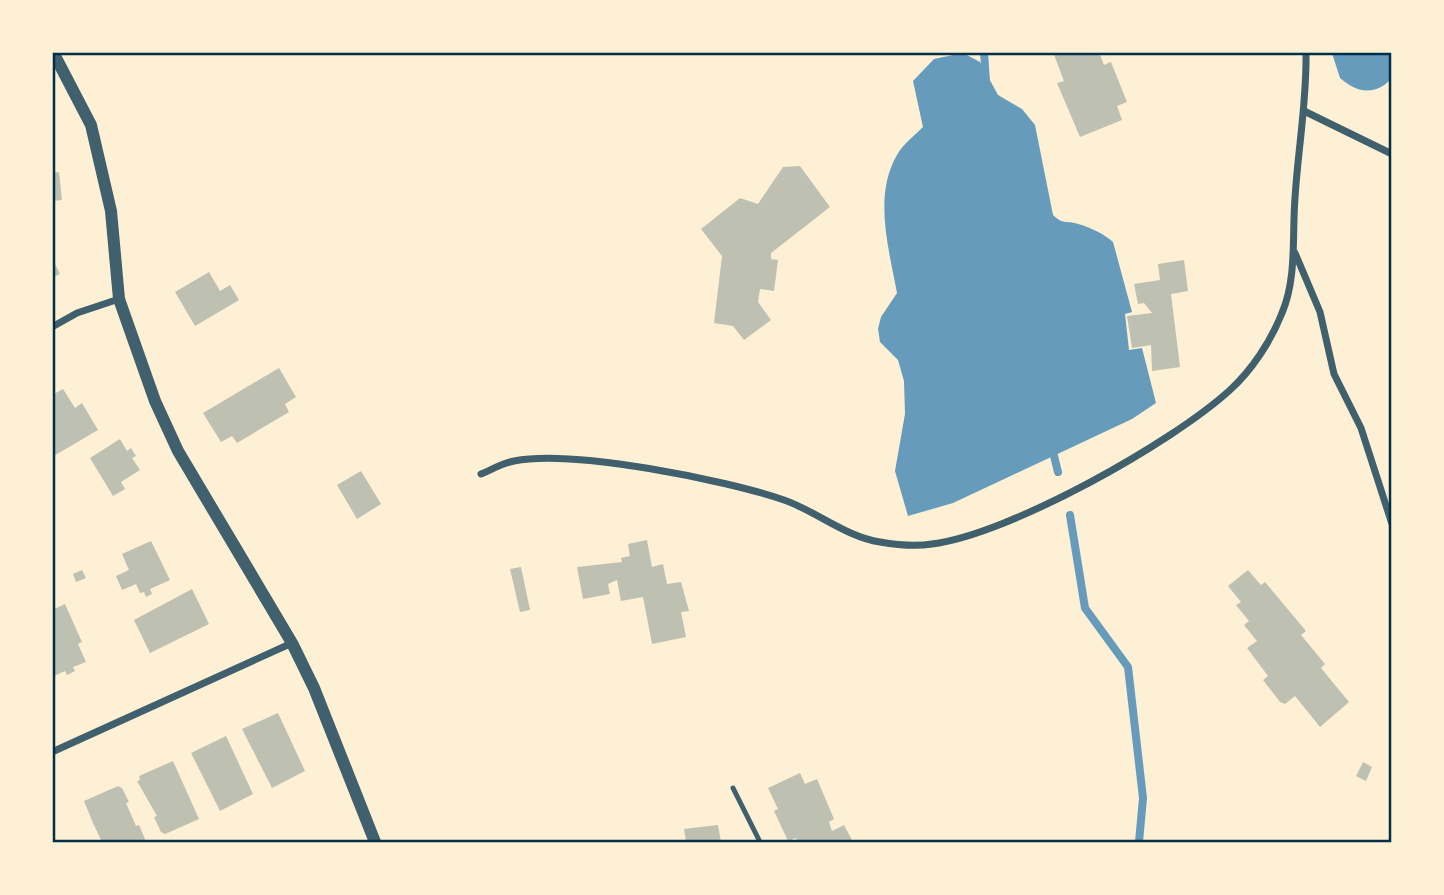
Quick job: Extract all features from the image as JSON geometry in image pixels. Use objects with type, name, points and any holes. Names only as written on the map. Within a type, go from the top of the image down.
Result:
[{"type":"street","points":[[53,52],[94,139],[111,211],[119,299],[155,401],[178,451],[292,643],[314,688],[375,842]]},
{"type":"street","points":[[481,474],[514,461],[566,459],[628,467],[733,485],[786,501],[874,542],[922,545],[958,538],[1023,515],[1113,470],[1199,417],[1233,388],[1258,359],[1283,312],[1294,253],[1294,212],[1304,111],[1306,52]]},
{"type":"street","points":[[1304,111],[1391,154]]},
{"type":"street","points":[[1294,253],[1320,312],[1334,374],[1361,428],[1380,480],[1391,524]]},
{"type":"street","points":[[52,327],[77,313],[119,299]]},
{"type":"street","points":[[52,752],[292,643]]},
{"type":"lane","points":[[733,788],[760,842]]},
{"type":"water","points":[[963,53],[980,62],[998,95],[1022,109],[1035,125],[1053,215],[1062,221],[1092,229],[1113,242],[1132,312],[1125,314],[1129,350],[1142,348],[1156,403],[1132,419],[953,503],[908,516],[895,471],[905,414],[904,381],[898,360],[880,342],[878,329],[881,317],[897,293],[885,223],[886,188],[897,155],[923,127],[913,81],[934,59]]},
{"type":"water","points":[[1332,53],[1391,53],[1391,79],[1372,90],[1353,87],[1340,78]]},
{"type":"building","points":[[1053,52],[1099,52],[1104,65],[1111,62],[1127,102],[1117,106],[1122,120],[1080,137],[1057,83],[1064,81]]},
{"type":"building","points":[[800,166],[830,207],[771,253],[771,259],[778,260],[774,291],[760,289],[758,302],[771,320],[744,340],[733,326],[714,323],[722,256],[701,229],[740,198],[758,204],[783,167]]},
{"type":"building","points":[[59,172],[62,200],[52,201],[52,173]]},
{"type":"building","points":[[52,258],[60,274],[52,278]]},
{"type":"building","points":[[1184,260],[1188,291],[1171,294],[1180,367],[1152,371],[1151,345],[1132,348],[1127,316],[1152,313],[1144,303],[1138,304],[1134,284],[1160,280],[1158,264]]},
{"type":"building","points":[[209,272],[220,291],[230,285],[239,300],[195,326],[175,292]]},
{"type":"building","points":[[279,368],[296,397],[285,404],[289,412],[237,443],[232,436],[221,442],[203,413]]},
{"type":"building","points":[[63,389],[75,408],[82,403],[98,430],[52,457],[52,395]]},
{"type":"building","points":[[120,439],[127,451],[131,448],[136,456],[132,458],[140,470],[121,482],[125,489],[113,496],[90,458]]},
{"type":"building","points":[[361,471],[381,504],[357,519],[337,485]]},
{"type":"building","points":[[647,540],[652,567],[663,564],[667,584],[681,582],[689,611],[681,612],[686,637],[652,644],[643,597],[621,601],[617,580],[608,584],[610,594],[583,599],[577,567],[622,562],[621,558],[630,556],[628,544]]},
{"type":"building","points":[[151,541],[170,580],[150,589],[152,594],[146,597],[144,592],[140,593],[136,584],[122,590],[116,576],[129,570],[122,554]]},
{"type":"building","points":[[521,567],[530,610],[520,612],[510,569]]},
{"type":"building","points":[[82,570],[86,578],[76,582],[73,574]]},
{"type":"building","points":[[1248,570],[1261,585],[1265,582],[1306,631],[1301,635],[1325,664],[1321,668],[1349,702],[1320,727],[1295,696],[1285,704],[1280,702],[1263,680],[1268,676],[1247,648],[1257,641],[1244,625],[1249,621],[1236,605],[1241,602],[1228,586]]},
{"type":"building","points":[[192,589],[209,624],[150,653],[134,620]]},
{"type":"building","points":[[65,604],[82,642],[78,644],[86,662],[73,667],[75,671],[67,675],[65,671],[52,677],[52,610]]},
{"type":"building","points":[[278,713],[305,771],[272,788],[242,729]]},
{"type":"building","points":[[226,736],[253,794],[220,811],[191,753]]},
{"type":"building","points":[[173,761],[199,819],[165,834],[161,832],[154,817],[157,816],[137,781],[140,780],[139,776]]},
{"type":"building","points":[[1363,762],[1372,767],[1366,781],[1356,776]]},
{"type":"building","points":[[800,773],[805,784],[817,779],[834,819],[829,822],[832,831],[844,825],[853,842],[798,842],[796,838],[788,841],[774,811],[778,809],[768,788]]},
{"type":"building","points":[[118,786],[122,788],[129,802],[126,803],[136,826],[139,825],[145,839],[143,842],[102,842],[93,823],[84,801]]},
{"type":"building","points":[[718,825],[721,842],[686,842],[684,829]]},
{"type":"waterway","points":[[984,52],[986,81]]},
{"type":"waterway","points":[[1052,448],[1058,472]]},
{"type":"waterway","points":[[1070,515],[1085,608],[1128,667],[1143,798],[1139,842]]}]
